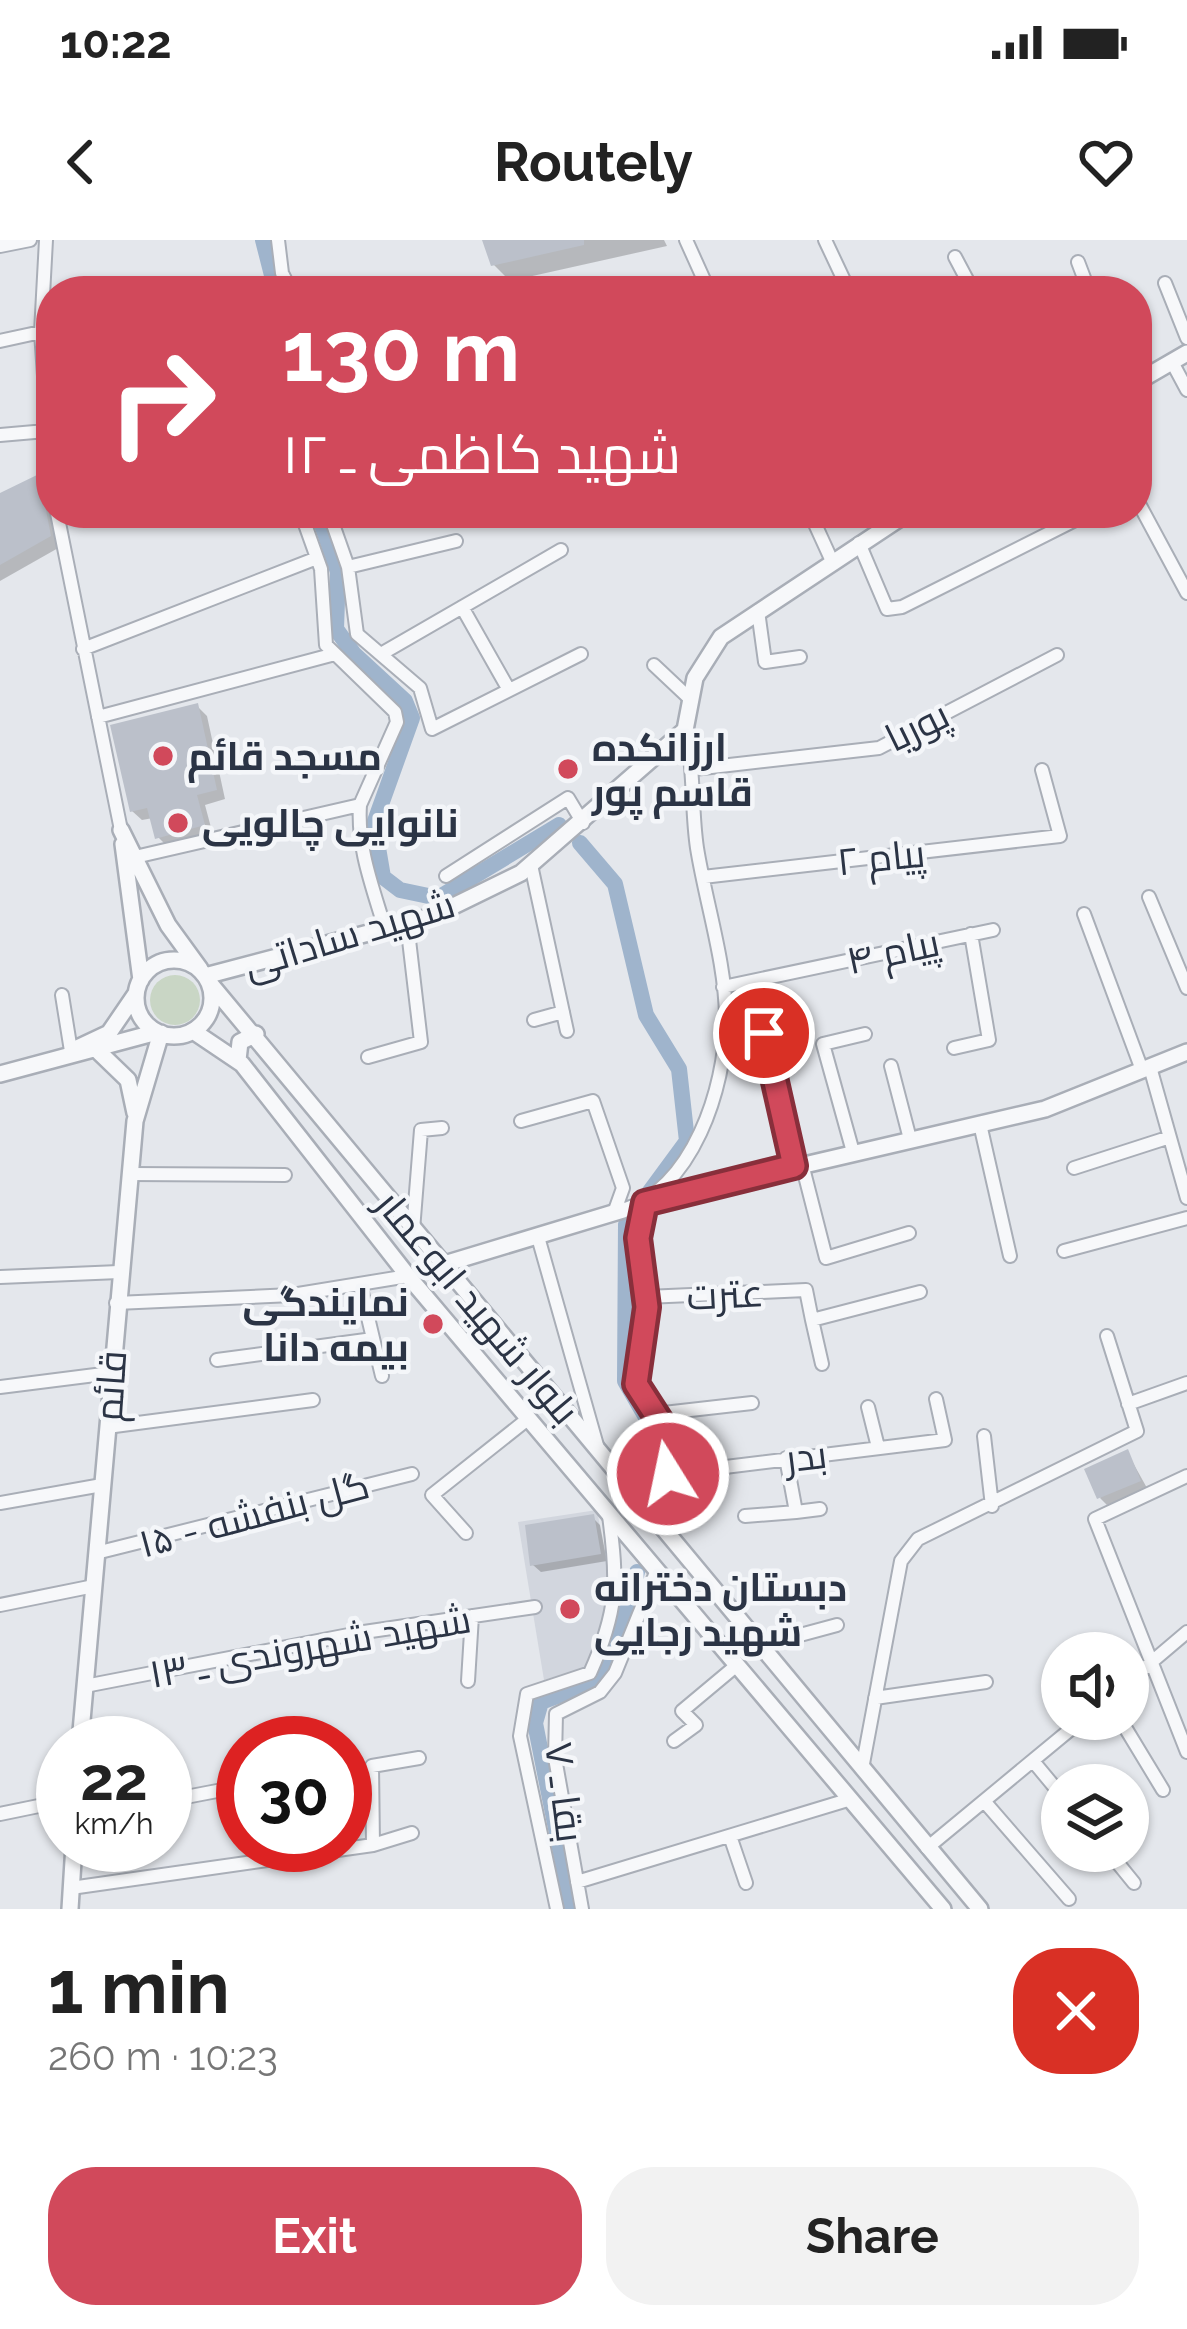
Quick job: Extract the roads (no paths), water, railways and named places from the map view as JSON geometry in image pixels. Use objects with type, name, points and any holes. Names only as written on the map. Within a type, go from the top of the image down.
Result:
[{"type":"street","points":[[0,246],[30,240]]},
{"type":"street","points":[[44,276],[46,240]]},
{"type":"street","points":[[278,240],[284,276]]},
{"type":"street","points":[[686,240],[702,276]]},
{"type":"street","points":[[825,240],[842,276]]},
{"type":"street","points":[[956,257],[966,276]]},
{"type":"street","points":[[1078,262],[1083,276]]},
{"type":"street","points":[[1165,283],[1187,338]]},
{"type":"street","points":[[0,341],[36,333]]},
{"type":"street","points":[[1152,373],[1180,357],[1187,390]]},
{"type":"street","points":[[0,435],[36,432]]},
{"type":"street","points":[[61,528],[121,830],[140,1016],[159,1033]]},
{"type":"street","points":[[306,528],[317,558],[326,645],[395,712],[397,722],[360,805],[362,851],[385,928]]},
{"type":"street","points":[[334,528],[348,567],[357,634],[420,688],[432,729],[581,654]]},
{"type":"street","points":[[817,528],[831,559]]},
{"type":"street","points":[[652,1518],[668,1474],[667,1432],[636,1384],[646,1298],[638,1238],[650,1202],[699,1134],[722,1046],[723,988],[703,877],[694,769],[685,730],[688,698],[722,638],[831,559],[884,528]]},
{"type":"street","points":[[859,543],[887,609],[902,607],[1059,528]]},
{"type":"street","points":[[1152,528],[1187,593]]},
{"type":"street","points":[[348,567],[455,541]]},
{"type":"street","points":[[381,654],[562,550]]},
{"type":"street","points":[[83,649],[317,558]]},
{"type":"street","points":[[462,607],[509,690]]},
{"type":"street","points":[[758,610],[765,662],[800,656]]},
{"type":"street","points":[[98,717],[334,654]]},
{"type":"street","name":"پوریا","points":[[694,769],[879,748],[1058,655]]},
{"type":"street","points":[[654,665],[688,698]]},
{"type":"street","name":"شهید ساداتی","points":[[205,976],[434,916],[530,866],[685,730]]},
{"type":"street","name":"پیام ۲","points":[[703,877],[1060,836],[1042,770]]},
{"type":"street","points":[[446,876],[568,798],[583,823]]},
{"type":"street","points":[[135,857],[360,805]]},
{"type":"street","name":"بلوار شهید ابوعمار","points":[[121,830],[168,925],[205,976],[980,1909]]},
{"type":"street","points":[[530,866],[567,1031]]},
{"type":"street","points":[[1149,896],[1187,988]]},
{"type":"street","points":[[1084,914],[1146,1068],[1187,1198]]},
{"type":"street","points":[[368,1057],[421,1042],[407,923]]},
{"type":"street","name":"پیام ۴","points":[[723,988],[993,930]]},
{"type":"street","points":[[953,1048],[989,1040],[971,934]]},
{"type":"street","points":[[0,1074],[159,1033],[193,1031],[208,1015],[205,976],[169,961],[139,986],[109,1033],[38,1064]]},
{"type":"street","points":[[62,995],[71,1051]]},
{"type":"street","points":[[534,1020],[563,1012]]},
{"type":"street","name":"بلوار شهید ابوعمار","points":[[193,1031],[238,1060],[409,1276],[943,1909]]},
{"type":"street","name":"قائم","points":[[82,1716],[135,1121],[159,1033]]},
{"type":"street","points":[[764,1033],[826,1258],[909,1233]]},
{"type":"street","points":[[238,1060],[240,1042],[256,1034]]},
{"type":"street","points":[[853,1152],[823,1044],[865,1034]]},
{"type":"street","points":[[99,1052],[128,1081],[135,1121]]},
{"type":"street","points":[[441,1264],[650,1202],[1045,1109],[1187,1052]]},
{"type":"street","points":[[891,1066],[910,1139]]},
{"type":"street","points":[[521,1121],[593,1100],[623,1188],[619,1212]]},
{"type":"street","points":[[980,1124],[1010,1256]]},
{"type":"street","points":[[413,1231],[421,1130],[442,1128]]},
{"type":"street","points":[[1074,1168],[1168,1138]]},
{"type":"street","points":[[130,1174],[285,1175]]},
{"type":"street","points":[[1064,1251],[1187,1218]]},
{"type":"street","points":[[538,1237],[598,1454]]},
{"type":"street","points":[[0,1277],[119,1272]]},
{"type":"street","points":[[116,1303],[231,1300],[409,1276]]},
{"type":"street","points":[[360,1283],[382,1376]]},
{"type":"street","name":"عترت","points":[[646,1298],[806,1290],[812,1320],[920,1292]]},
{"type":"street","points":[[812,1320],[822,1364]]},
{"type":"street","points":[[862,1770],[901,1561],[918,1539],[1137,1431],[1107,1336]]},
{"type":"street","points":[[217,1360],[373,1339]]},
{"type":"street","points":[[0,1388],[111,1373]]},
{"type":"street","points":[[1128,1404],[1187,1383]]},
{"type":"street","name":"بدر","points":[[668,1474],[944,1440],[936,1399]]},
{"type":"street","points":[[107,1426],[314,1400]]},
{"type":"street","points":[[656,1414],[752,1403]]},
{"type":"street","points":[[868,1407],[878,1448]]},
{"type":"street","points":[[466,1533],[432,1495],[529,1418]]},
{"type":"street","points":[[984,1436],[992,1506]]},
{"type":"street","points":[[787,1458],[796,1512]]},
{"type":"street","name":"گل بنفشه - ۱۵","points":[[96,1553],[412,1474]]},
{"type":"street","points":[[1187,1476],[1095,1519],[1187,1752]]},
{"type":"street","points":[[0,1503],[102,1485]]},
{"type":"street","points":[[745,1516],[820,1509]]},
{"type":"street","points":[[557,1909],[520,1736],[527,1694],[590,1672],[609,1631],[619,1586],[609,1513]]},
{"type":"street","name":"بقا ـ ۷","points":[[582,1909],[556,1758],[556,1714],[600,1692],[615,1672],[657,1570]]},
{"type":"street","points":[[0,1605],[94,1586]]},
{"type":"street","name":"شهید شهروندی ـ ۱۳","points":[[85,1687],[535,1607]]},
{"type":"street","points":[[467,1681],[472,1616]]},
{"type":"street","points":[[759,1646],[837,1624]]},
{"type":"street","points":[[1149,1664],[1187,1632]]},
{"type":"street","points":[[674,1741],[696,1725],[682,1711],[737,1665]]},
{"type":"street","points":[[875,1698],[986,1682]]},
{"type":"street","points":[[927,1848],[1058,1740]]},
{"type":"street","points":[[1133,1740],[1163,1790]]},
{"type":"street","points":[[373,1845],[372,1766],[419,1758]]},
{"type":"street","points":[[1033,1761],[1041,1771]]},
{"type":"street","points":[[578,1882],[851,1799]]},
{"type":"street","points":[[984,1801],[1069,1899]]},
{"type":"street","points":[[0,1814],[36,1807]]},
{"type":"street","points":[[71,1888],[373,1845],[412,1833]]},
{"type":"street","points":[[730,1836],[746,1883]]},
{"type":"street","points":[[70,1909],[72,1872]]},
{"type":"street","points":[[1125,1872],[1134,1883]]},
{"type":"waterway","points":[[263,240],[272,276]]},
{"type":"waterway","points":[[323,528],[338,572],[336,629],[354,654],[405,701],[412,718],[374,824],[383,877],[400,890],[438,898],[559,825]]},
{"type":"waterway","points":[[580,843],[615,884],[646,1015],[679,1069],[687,1141],[626,1224],[625,1381],[658,1438],[651,1487]]},
{"type":"waterway","points":[[572,1909],[535,1723],[541,1702],[597,1681],[608,1670],[637,1572]]},
{"type":"place","name":"مسجد قائم","points":[[163,756]]},
{"type":"place","name":"ارزانکده قاسم پور","points":[[568,769]]},
{"type":"place","name":"نانوایی چالویی","points":[[178,823]]},
{"type":"place","name":"نمایندگی بیمه دانا","points":[[433,1324]]},
{"type":"place","name":"دبستان دخترانه شهید رجایی","points":[[570,1609]]}]
